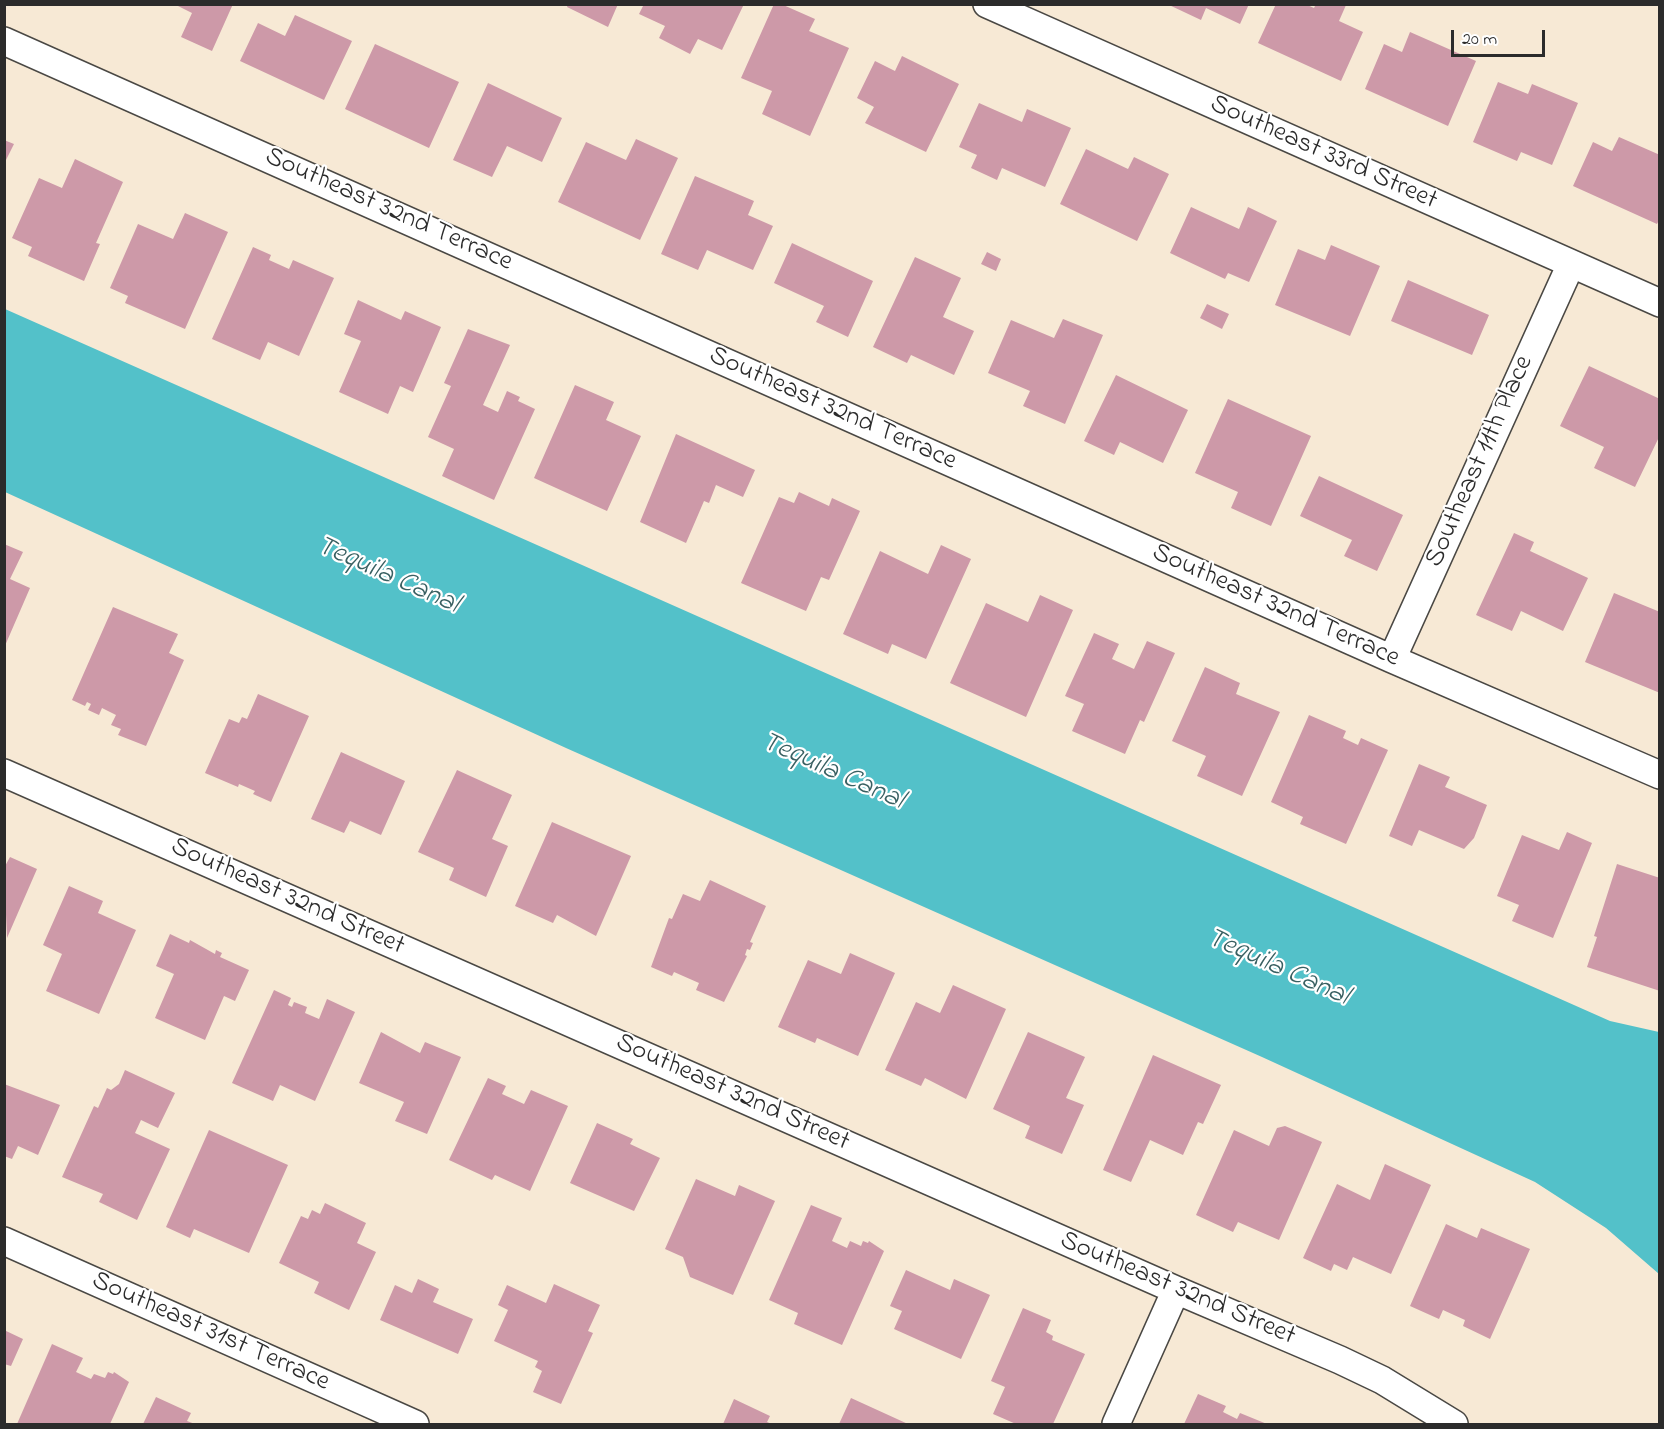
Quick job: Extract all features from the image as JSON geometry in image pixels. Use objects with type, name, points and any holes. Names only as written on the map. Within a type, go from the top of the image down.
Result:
[{"type":"street","name":"Southeast 33rd Street","points":[[987,4],[1659,303]]},
{"type":"street","name":"Southeast 32nd Terrace","points":[[4,42],[1392,659],[1659,775]]},
{"type":"street","name":"Southeast 11th Place","points":[[1392,659],[1571,264]]},
{"type":"street","name":"Southeast 32nd Street","points":[[4,773],[1350,1365],[1413,1398],[1454,1425]]},
{"type":"street","name":"Southeast 31st Terrace","points":[[4,1241],[415,1425]]},
{"type":"street","points":[[1116,1425],[1176,1290]]},
{"type":"water","name":"Tequila Canal","points":[[5,309],[1610,1021],[1659,1032],[1659,1274],[1606,1228],[1535,1182],[1262,1057],[566,748],[5,492]]},
{"type":"building","points":[[174,4],[233,4],[212,51],[181,37],[192,13]]},
{"type":"building","points":[[568,4],[618,4],[608,27],[567,7]]},
{"type":"building","points":[[644,4],[744,4],[722,50],[698,39],[690,54],[659,38],[665,26],[639,14]]},
{"type":"building","points":[[774,4],[781,4],[815,19],[809,31],[849,48],[810,136],[762,114],[772,91],[741,78]]},
{"type":"building","points":[[1167,4],[1249,4],[1240,24],[1206,8],[1201,20]]},
{"type":"building","points":[[1276,4],[1305,4],[1314,8],[1316,4],[1346,5],[1339,21],[1363,32],[1341,81],[1258,43]]},
{"type":"building","points":[[295,15],[352,41],[324,100],[240,61],[258,23],[285,36]]},
{"type":"building","points":[[1410,32],[1476,61],[1448,126],[1365,89],[1384,44],[1402,52]]},
{"type":"building","points":[[375,44],[459,82],[429,148],[345,109]]},
{"type":"building","points":[[902,56],[959,84],[926,152],[865,123],[874,107],[857,98],[875,61],[895,71]]},
{"type":"building","points":[[1498,82],[1528,94],[1532,84],[1578,103],[1552,165],[1521,152],[1517,161],[1473,142]]},
{"type":"building","points":[[488,83],[562,118],[542,162],[507,146],[492,177],[453,160]]},
{"type":"building","points":[[979,103],[1022,122],[1027,109],[1071,128],[1045,187],[1002,168],[997,180],[971,168],[977,155],[959,147]]},
{"type":"building","points":[[1619,137],[1660,155],[1660,218],[1657,224],[1573,186],[1593,142],[1612,151]]},
{"type":"building","points":[[636,139],[678,158],[640,240],[558,202],[586,142],[626,160]]},
{"type":"building","points":[[4,140],[14,144],[4,164]]},
{"type":"building","points":[[1086,149],[1128,169],[1134,157],[1169,174],[1137,241],[1060,204]]},
{"type":"building","points":[[75,159],[123,182],[96,243],[100,244],[84,281],[28,256],[32,247],[12,238],[39,178],[62,188]]},
{"type":"building","points":[[695,176],[754,201],[748,215],[773,226],[753,270],[707,250],[698,270],[661,254]]},
{"type":"building","points":[[1191,207],[1239,229],[1248,207],[1277,221],[1249,282],[1228,273],[1225,279],[1170,253]]},
{"type":"building","points":[[185,213],[228,232],[185,329],[125,303],[128,296],[110,288],[138,224],[173,239]]},
{"type":"building","points":[[792,243],[873,281],[848,337],[816,322],[824,306],[774,283]]},
{"type":"building","points":[[1331,245],[1380,266],[1350,336],[1275,305],[1298,249],[1325,260]]},
{"type":"building","points":[[253,247],[271,255],[269,260],[289,269],[293,260],[334,278],[299,356],[268,342],[260,360],[212,339]]},
{"type":"building","points":[[987,252],[1001,259],[996,271],[981,264]]},
{"type":"building","points":[[915,257],[961,278],[943,317],[974,331],[954,375],[911,355],[907,363],[873,347]]},
{"type":"building","points":[[1408,280],[1489,315],[1472,355],[1391,321]]},
{"type":"building","points":[[358,300],[401,320],[405,311],[441,327],[413,392],[400,386],[388,414],[339,392],[361,341],[344,334]]},
{"type":"building","points":[[1207,304],[1229,314],[1222,329],[1200,318]]},
{"type":"building","points":[[1063,319],[1103,335],[1065,424],[1023,406],[1030,391],[988,373],[1011,320],[1054,338]]},
{"type":"building","points":[[468,329],[510,345],[483,405],[498,412],[507,391],[520,397],[518,401],[535,409],[494,500],[442,476],[454,449],[428,437],[451,386],[444,383]]},
{"type":"building","points":[[1589,366],[1660,399],[1660,435],[1635,487],[1594,468],[1604,447],[1560,426]]},
{"type":"building","points":[[1116,375],[1188,410],[1163,463],[1120,442],[1114,455],[1084,441]]},
{"type":"building","points":[[575,385],[614,402],[606,420],[641,436],[607,511],[534,478]]},
{"type":"building","points":[[1228,399],[1311,436],[1271,526],[1231,508],[1238,492],[1195,473]]},
{"type":"building","points":[[676,434],[755,470],[743,497],[716,485],[709,503],[704,501],[686,543],[640,522]]},
{"type":"building","points":[[1319,476],[1403,515],[1377,571],[1344,556],[1352,540],[1300,516]]},
{"type":"building","points":[[799,492],[829,506],[832,498],[860,511],[829,580],[821,577],[806,611],[741,583],[779,497],[794,503]]},
{"type":"building","points":[[1514,533],[1534,542],[1530,551],[1588,578],[1563,631],[1521,611],[1512,631],[1476,615]]},
{"type":"building","points":[[4,544],[23,552],[10,579],[30,588],[4,648]]},
{"type":"building","points":[[941,545],[971,559],[926,659],[892,644],[888,654],[843,634],[880,551],[928,574]]},
{"type":"building","points":[[1614,593],[1660,612],[1660,693],[1585,662]]},
{"type":"building","points":[[1040,595],[1073,610],[1026,717],[950,683],[986,603],[1028,622]]},
{"type":"building","points":[[113,607],[178,634],[169,653],[184,660],[146,746],[118,735],[121,729],[111,725],[116,715],[102,708],[99,715],[88,710],[91,704],[87,702],[85,706],[72,700]]},
{"type":"building","points":[[1094,633],[1119,644],[1112,659],[1134,669],[1147,641],[1175,653],[1144,722],[1140,720],[1125,754],[1072,731],[1084,704],[1065,696]]},
{"type":"building","points":[[1205,667],[1240,683],[1236,694],[1280,712],[1242,796],[1197,776],[1206,756],[1172,741]]},
{"type":"building","points":[[258,694],[309,716],[271,802],[253,794],[255,791],[239,784],[238,787],[205,773],[229,719],[239,723],[242,717],[247,719]]},
{"type":"building","points":[[1309,715],[1346,731],[1343,738],[1358,745],[1361,738],[1388,750],[1346,844],[1300,824],[1303,817],[1271,802]]},
{"type":"building","points":[[341,752],[405,781],[381,835],[350,821],[344,833],[311,819]]},
{"type":"building","points":[[1419,764],[1450,777],[1445,787],[1487,805],[1474,838],[1464,849],[1419,830],[1412,846],[1389,836]]},
{"type":"building","points":[[457,770],[512,795],[492,839],[508,846],[486,897],[449,880],[454,868],[418,852]]},
{"type":"building","points":[[552,822],[631,856],[596,936],[557,915],[553,923],[515,906]]},
{"type":"building","points":[[1567,832],[1592,843],[1553,938],[1512,921],[1519,905],[1497,896],[1522,835],[1559,850]]},
{"type":"building","points":[[10,857],[37,869],[7,938],[4,868]]},
{"type":"building","points":[[1617,864],[1660,878],[1660,991],[1587,967],[1597,937],[1594,936]]},
{"type":"building","points":[[710,880],[766,906],[750,942],[753,943],[750,950],[747,949],[745,955],[747,956],[724,1002],[696,990],[699,983],[674,972],[672,976],[651,967],[669,918],[672,919],[683,894],[700,901]]},
{"type":"building","points":[[69,886],[103,901],[98,913],[136,930],[99,1014],[46,991],[62,954],[43,945]]},
{"type":"building","points":[[170,934],[189,943],[190,940],[215,954],[216,950],[222,953],[220,957],[249,970],[235,1001],[224,996],[205,1040],[155,1018],[174,974],[156,966]]},
{"type":"building","points":[[850,953],[895,973],[858,1056],[817,1038],[815,1043],[778,1027],[808,960],[841,974]]},
{"type":"building","points":[[953,985],[1006,1009],[966,1099],[925,1078],[921,1086],[885,1070],[916,1002],[940,1013]]},
{"type":"building","points":[[274,990],[291,998],[288,1005],[292,1007],[294,1002],[307,1007],[305,1013],[319,1019],[327,999],[355,1012],[315,1101],[280,1085],[273,1101],[232,1083]]},
{"type":"building","points":[[381,1032],[420,1053],[425,1042],[461,1057],[427,1134],[395,1121],[404,1102],[359,1083]]},
{"type":"building","points":[[1028,1032],[1085,1057],[1066,1098],[1084,1105],[1062,1154],[1025,1138],[1030,1126],[993,1109]]},
{"type":"building","points":[[1153,1055],[1221,1085],[1203,1124],[1198,1122],[1183,1155],[1150,1140],[1131,1182],[1103,1170]]},
{"type":"building","points":[[125,1070],[175,1093],[158,1128],[141,1120],[135,1133],[170,1149],[137,1220],[99,1202],[103,1194],[62,1177],[94,1106],[98,1108],[107,1088],[111,1090],[119,1084]]},
{"type":"building","points":[[488,1078],[506,1086],[502,1094],[524,1104],[531,1090],[568,1106],[530,1191],[495,1175],[492,1180],[449,1160]]},
{"type":"building","points":[[4,1084],[60,1105],[38,1155],[18,1146],[12,1159],[4,1156]]},
{"type":"building","points":[[597,1123],[633,1139],[630,1144],[660,1158],[634,1211],[570,1183]]},
{"type":"building","points":[[1285,1126],[1322,1142],[1279,1240],[1238,1222],[1233,1232],[1196,1215],[1234,1130],[1269,1146],[1277,1128]]},
{"type":"building","points":[[209,1130],[288,1165],[249,1253],[194,1229],[190,1238],[166,1227]]},
{"type":"building","points":[[1385,1164],[1431,1185],[1391,1274],[1353,1257],[1347,1270],[1334,1264],[1331,1271],[1303,1258],[1337,1184],[1370,1200]]},
{"type":"building","points":[[696,1179],[735,1196],[739,1185],[775,1201],[733,1295],[690,1277],[683,1257],[665,1249]]},
{"type":"building","points":[[325,1203],[366,1223],[357,1243],[376,1252],[349,1310],[314,1293],[319,1282],[279,1263],[301,1216],[308,1219],[312,1210],[320,1214]]},
{"type":"building","points":[[811,1205],[842,1218],[832,1241],[847,1248],[850,1241],[861,1246],[863,1241],[868,1243],[869,1241],[884,1251],[842,1345],[794,1324],[798,1313],[769,1300]]},
{"type":"building","points":[[1446,1224],[1477,1238],[1481,1228],[1530,1249],[1490,1339],[1463,1326],[1465,1320],[1443,1310],[1439,1319],[1410,1306]]},
{"type":"building","points":[[906,1270],[950,1290],[954,1279],[990,1295],[961,1359],[894,1329],[902,1311],[890,1306]]},
{"type":"building","points":[[418,1279],[439,1289],[433,1302],[473,1319],[458,1354],[380,1320],[395,1285],[412,1293]]},
{"type":"building","points":[[554,1284],[600,1305],[588,1331],[593,1333],[561,1404],[533,1392],[542,1371],[535,1367],[538,1361],[494,1341],[508,1310],[498,1305],[507,1285],[546,1303]]},
{"type":"building","points":[[1023,1308],[1051,1320],[1046,1332],[1053,1336],[1052,1340],[1085,1354],[1053,1424],[1016,1424],[993,1414],[1005,1387],[991,1381]]},
{"type":"building","points":[[4,1330],[23,1339],[11,1366],[4,1364]]},
{"type":"building","points":[[52,1344],[83,1358],[76,1372],[91,1379],[94,1374],[105,1378],[108,1372],[113,1374],[114,1372],[129,1382],[110,1424],[17,1424]]},
{"type":"building","points":[[1198,1394],[1226,1406],[1223,1412],[1237,1419],[1240,1413],[1267,1424],[1184,1424]]},
{"type":"building","points":[[156,1397],[191,1413],[187,1421],[195,1424],[143,1424]]},
{"type":"building","points":[[851,1398],[908,1424],[839,1424]]},
{"type":"building","points":[[734,1399],[770,1416],[767,1422],[772,1424],[723,1424]]}]
